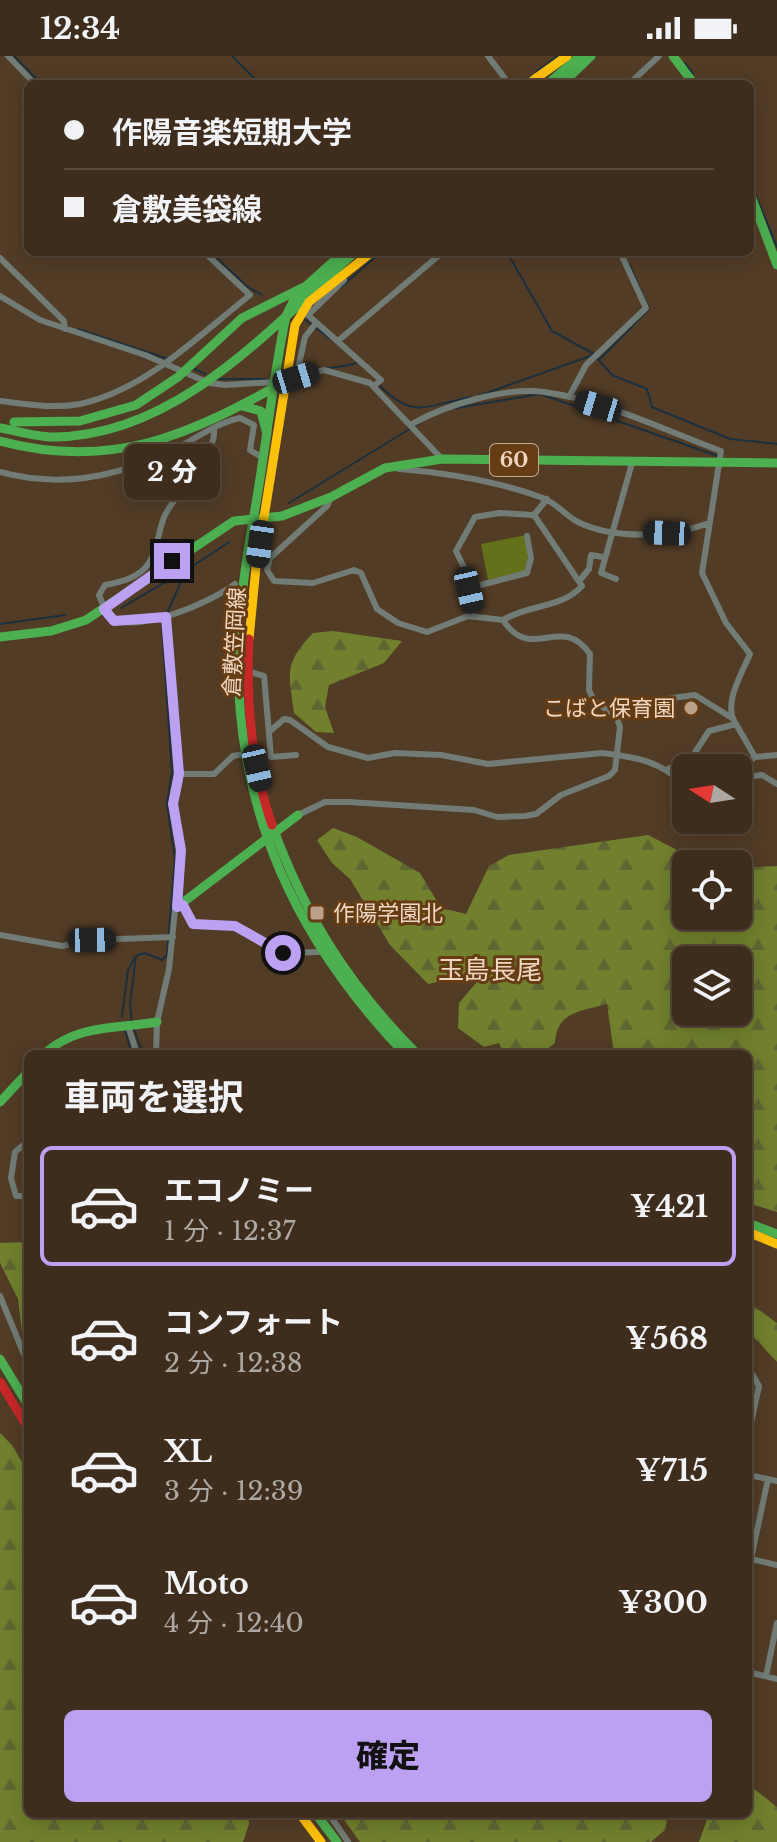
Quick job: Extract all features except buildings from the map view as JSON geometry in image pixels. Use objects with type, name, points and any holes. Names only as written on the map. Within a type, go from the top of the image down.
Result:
[{"type":"main road","points":[[566,80],[591,56]]},
{"type":"main road","points":[[673,56],[691,80]]},
{"type":"main road","points":[[535,80],[573,58]]},
{"type":"main road","points":[[552,80],[573,58]]},
{"type":"main road","points":[[754,204],[777,265]]},
{"type":"main road","points":[[259,517],[263,458],[290,304],[304,287],[339,256]]},
{"type":"main road","points":[[259,517],[291,380],[297,319],[309,302],[356,256]]},
{"type":"main road","points":[[0,428],[51,437],[95,435],[139,422],[178,400],[224,366],[356,256]]},
{"type":"main road","points":[[14,422],[64,423],[107,416],[150,398],[178,377],[233,325],[304,287]]},
{"type":"main road","points":[[275,301],[290,304]]},
{"type":"main road","points":[[290,304],[297,319]]},
{"type":"main road","points":[[0,441],[59,455],[115,452],[174,436],[238,407],[274,385],[291,380]]},
{"type":"main road","points":[[0,418],[51,429],[95,427],[137,417],[178,400]]},
{"type":"main road","points":[[238,407],[253,406],[261,411],[267,434]]},
{"type":"main road","name":"60","points":[[259,517],[282,516],[331,497],[385,468],[442,459],[632,463],[720,459],[777,463]]},
{"type":"main road","points":[[0,637],[69,627],[104,609],[224,526],[259,517]]},
{"type":"main road","name":"倉敷笠岡線","points":[[259,517],[247,671],[254,752],[274,834],[320,935],[356,988],[413,1050]]},
{"type":"main road","name":"倉敷笠岡線","points":[[259,517],[238,652],[244,754],[266,842],[319,952],[349,993],[401,1050]]},
{"type":"main road","points":[[180,906],[298,815]]},
{"type":"main road","points":[[49,1050],[70,1033],[157,1022]]},
{"type":"main road","points":[[0,1102],[24,1076]]},
{"type":"main road","points":[[752,1225],[777,1234]]},
{"type":"main road","points":[[752,1234],[777,1244]]},
{"type":"main road","points":[[0,1359],[24,1398]]},
{"type":"main road","points":[[0,1382],[24,1421]]},
{"type":"main road","points":[[303,1818],[321,1842]]},
{"type":"main road","points":[[319,1818],[337,1842]]},
{"type":"street","points":[[8,56],[31,80]]},
{"type":"street","points":[[488,56],[506,80]]},
{"type":"street","points":[[633,80],[659,56]]},
{"type":"street","points":[[0,401],[36,405],[81,403],[123,387],[168,361],[250,295],[208,256]]},
{"type":"street","points":[[368,256],[308,315],[314,325],[339,340],[442,459]]},
{"type":"street","points":[[339,340],[438,256]]},
{"type":"street","points":[[570,400],[580,373],[646,308],[622,256]]},
{"type":"street","points":[[0,258],[64,321],[65,329]]},
{"type":"street","points":[[0,296],[40,320],[168,361],[216,385],[274,385]]},
{"type":"street","points":[[291,380],[305,337],[314,325]]},
{"type":"street","points":[[291,380],[324,370],[377,383]]},
{"type":"street","points":[[415,427],[449,406],[542,392],[720,459],[702,561],[703,578],[726,623],[750,654],[732,702],[734,721],[755,757]]},
{"type":"street","points":[[0,472],[51,481],[96,477],[153,459],[235,419],[249,419],[255,428],[250,450],[263,458]]},
{"type":"street","points":[[214,429],[214,439],[164,518],[150,562],[126,581],[102,587],[99,595],[104,609],[114,621],[166,617],[202,604],[235,584]]},
{"type":"street","points":[[616,579],[601,573],[603,557],[632,463]]},
{"type":"street","points":[[385,468],[479,480],[547,499],[579,522],[610,531],[682,532],[709,523]]},
{"type":"street","points":[[331,497],[327,506],[270,558],[267,570],[274,581],[313,583],[354,570],[361,573],[377,609],[398,623],[435,631],[473,617],[503,620],[527,608],[569,599],[582,586],[558,555],[553,539],[534,515],[500,513],[475,517],[456,551],[473,586]]},
{"type":"street","points":[[534,515],[547,499]]},
{"type":"street","points":[[473,617],[469,590],[473,586],[527,573],[531,558],[527,536]]},
{"type":"street","points":[[580,580],[589,569],[591,555],[603,557]]},
{"type":"street","points":[[156,1050],[157,1022],[171,937],[180,906],[181,850],[173,804],[179,774],[166,617]]},
{"type":"street","points":[[298,815],[325,802],[474,810],[497,817],[536,814],[561,795],[609,776],[615,770],[620,727],[616,716],[594,701],[589,690],[588,676],[592,664],[585,646],[559,634],[522,640],[503,620]]},
{"type":"street","points":[[247,671],[264,676],[271,757],[296,755]]},
{"type":"street","points":[[672,698],[695,695],[734,721]]},
{"type":"street","points":[[269,732],[284,719],[290,720],[328,747],[368,758],[395,753],[488,764],[602,753],[651,760],[672,773]]},
{"type":"street","points":[[668,769],[694,754],[709,731],[734,721]]},
{"type":"street","points":[[179,774],[214,774],[233,756],[244,754]]},
{"type":"street","points":[[752,759],[777,755]]},
{"type":"street","points":[[752,776],[762,775],[777,784]]},
{"type":"street","points":[[180,906],[193,924],[235,926],[283,953],[319,952]]},
{"type":"street","points":[[0,935],[62,946],[92,940],[171,937]]},
{"type":"street","points":[[131,1026],[136,1050]]},
{"type":"street","points":[[24,1144],[15,1152],[11,1178],[16,1196],[24,1196]]},
{"type":"street","points":[[0,1296],[24,1354]]},
{"type":"street","points":[[752,1374],[759,1386],[752,1418]]},
{"type":"street","points":[[752,1476],[777,1481]]},
{"type":"street","points":[[752,1554],[768,1479]]},
{"type":"street","points":[[752,1559],[777,1565]]},
{"type":"street","points":[[766,1676],[777,1623]]},
{"type":"street","points":[[752,1673],[777,1679]]},
{"type":"street","points":[[332,1818],[348,1842]]},
{"type":"green space","points":[[526,535],[528,560],[525,571],[488,580],[481,544]]},
{"type":"green space","points":[[333,631],[402,641],[384,663],[329,685],[325,707],[334,733],[316,732],[294,713],[290,670],[297,653],[313,633]]},
{"type":"green space","points":[[333,828],[357,837],[420,873],[441,908],[466,914],[489,866],[509,855],[648,835],[677,850],[672,850],[672,930],[752,930],[752,867],[777,866],[777,1212],[752,1204],[752,1050],[613,1050],[607,1004],[579,1011],[565,1019],[556,1033],[555,1043],[546,1050],[502,1050],[499,1043],[484,1047],[458,1028],[459,1003],[486,971],[428,984],[390,945],[350,879],[332,863],[317,840]]},
{"type":"green space","points":[[24,1242],[24,1342],[18,1299],[0,1263],[0,1243]]},
{"type":"green space","points":[[752,1305],[777,1323],[777,1362],[752,1335]]},
{"type":"green space","points":[[0,1433],[12,1445],[24,1465],[24,1818],[248,1818],[249,1824],[243,1842],[0,1842]]},
{"type":"green space","points":[[752,1787],[777,1807],[777,1842],[699,1842],[708,1818],[752,1818]]},
{"type":"green space","points":[[343,1818],[667,1818],[666,1829],[651,1842],[360,1842]]},
{"type":"waterway","points":[[14,56],[37,80]]},
{"type":"waterway","points":[[232,56],[256,80]]},
{"type":"waterway","points":[[536,72],[558,56]]},
{"type":"waterway","points":[[685,63],[693,74]]},
{"type":"waterway","points":[[525,80],[531,76]]},
{"type":"waterway","points":[[754,192],[777,247]]},
{"type":"waterway","points":[[214,256],[248,287],[262,295]]},
{"type":"waterway","points":[[341,287],[376,256]]},
{"type":"waterway","points":[[509,256],[552,331],[594,354]]},
{"type":"waterway","points":[[599,360],[649,309],[629,264]]},
{"type":"waterway","points":[[304,319],[332,340]]},
{"type":"waterway","points":[[78,329],[168,359]]},
{"type":"waterway","points":[[478,396],[593,355]]},
{"type":"waterway","points":[[597,358],[612,375],[647,389],[652,407],[730,439],[777,444]]},
{"type":"waterway","points":[[304,372],[356,363]]},
{"type":"waterway","points":[[193,368],[205,374]]},
{"type":"waterway","points":[[219,379],[266,379]]},
{"type":"waterway","points":[[380,386],[392,397],[413,407],[472,397]]},
{"type":"waterway","points":[[456,408],[540,394],[718,456]]},
{"type":"waterway","points":[[289,503],[421,422]]},
{"type":"waterway","points":[[121,608],[229,542]]},
{"type":"waterway","points":[[168,611],[184,575]]},
{"type":"waterway","points":[[0,624],[65,615]]},
{"type":"waterway","points":[[132,1023],[130,1004],[136,956],[145,953],[162,960],[167,955],[175,860],[167,803],[172,772],[162,626]]},
{"type":"waterway","points":[[122,1017],[128,970],[135,957]]},
{"type":"waterway","points":[[134,1029],[142,1050]]},
{"type":"waterway","points":[[125,1030],[131,1050]]},
{"type":"traffic: fast","points":[[553,80],[580,56]]},
{"type":"traffic: fast","points":[[566,80],[591,56]]},
{"type":"traffic: fast","points":[[673,56],[691,80]]},
{"type":"traffic: fast","points":[[754,204],[777,265]]},
{"type":"traffic: fast","points":[[340,256],[297,294],[286,316],[243,584],[238,652],[240,711],[248,766],[261,819],[280,870],[304,919],[333,966],[366,1011],[401,1050]]},
{"type":"traffic: fast","points":[[0,428],[54,437],[99,432],[141,418],[181,398],[219,373],[351,256]]},
{"type":"traffic: fast","points":[[14,422],[80,421],[136,405],[178,377],[242,318],[304,287]]},
{"type":"traffic: fast","points":[[0,441],[79,452],[149,442],[183,432],[286,381]]},
{"type":"traffic: fast","points":[[242,406],[261,411],[267,434]]},
{"type":"traffic: fast","points":[[0,637],[51,631],[86,620],[234,521],[282,516],[331,497],[385,468],[442,459],[777,463]]},
{"type":"traffic: fast","points":[[177,907],[298,815]]},
{"type":"traffic: fast","points":[[272,825],[299,890],[331,948],[370,1002],[413,1050]]},
{"type":"traffic: fast","points":[[49,1050],[83,1033],[157,1022]]},
{"type":"traffic: fast","points":[[0,1102],[24,1076]]},
{"type":"traffic: fast","points":[[752,1225],[777,1234]]},
{"type":"traffic: fast","points":[[0,1359],[24,1398]]},
{"type":"traffic: fast","points":[[319,1818],[337,1842]]},
{"type":"traffic: slow","points":[[534,80],[567,56]]},
{"type":"traffic: slow","points":[[249,639],[256,567],[295,325],[309,302],[367,256]]},
{"type":"traffic: slow","points":[[752,1234],[777,1244]]},
{"type":"traffic: slow","points":[[303,1818],[321,1842]]},
{"type":"traffic: jam","points":[[249,639],[252,734],[272,825]]},
{"type":"traffic: jam","points":[[0,1382],[24,1421]]},
{"type":"place","name":"こばと保育園","points":[[691,708]]},
{"type":"place","name":"作陽学園北","points":[[317,913]]},
{"type":"district","name":"玉島長尾","points":[[490,970]]},
{"type":"route","points":[[172,561],[104,609],[114,621],[166,617],[179,774],[173,804],[181,850],[177,907],[183,905],[193,924],[235,926],[283,953]]}]
